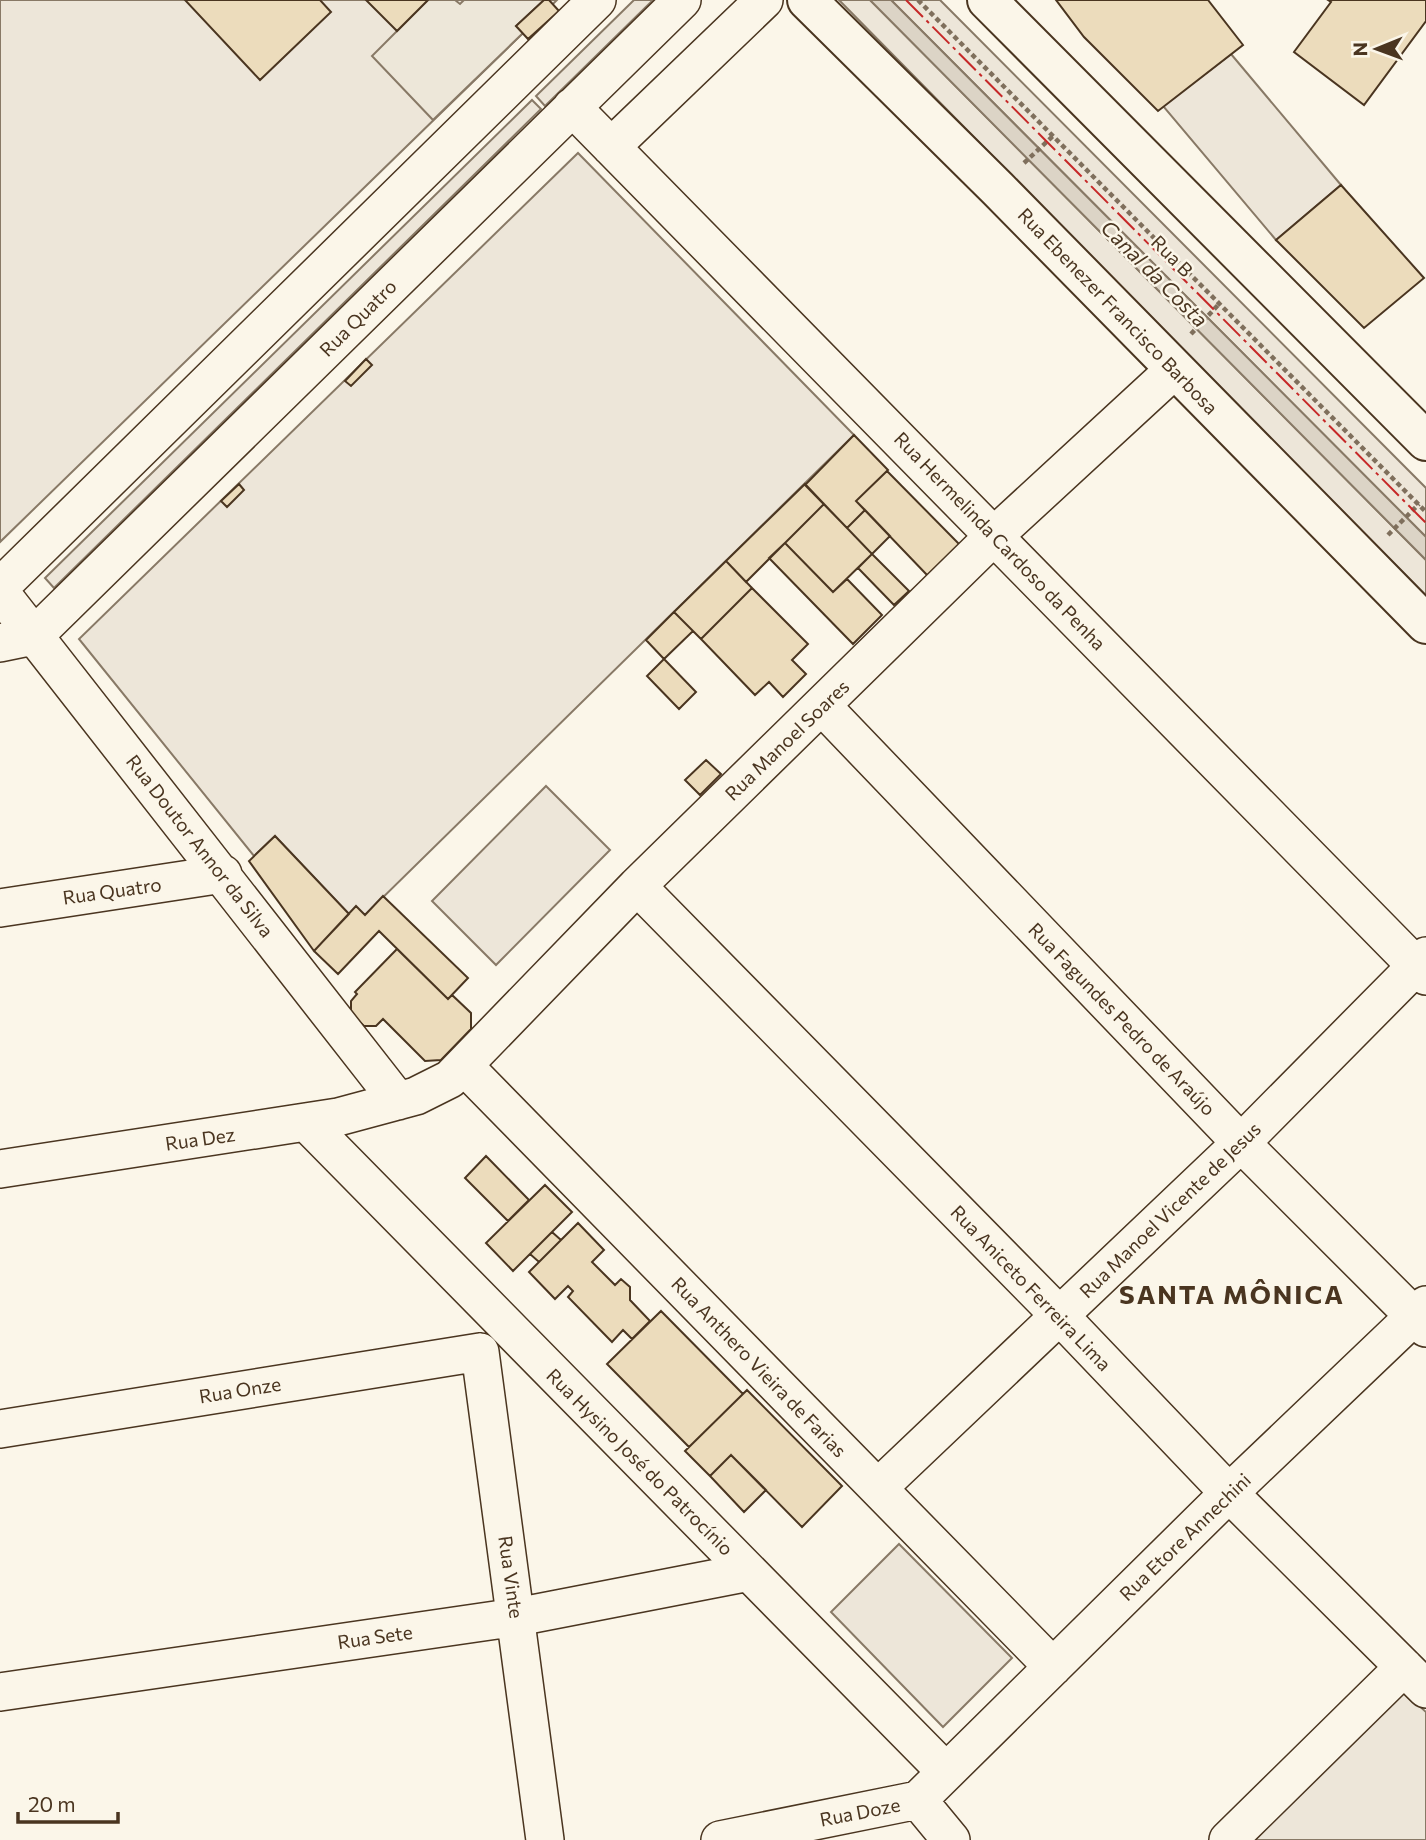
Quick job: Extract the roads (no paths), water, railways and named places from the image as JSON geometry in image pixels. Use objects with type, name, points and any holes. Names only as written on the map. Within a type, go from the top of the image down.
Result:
[{"type":"main road","name":"Rua Ebenezer Francisco Barbosa","points":[[807,0],[998,189],[1426,624]]},
{"type":"main road","points":[[986,0],[1426,441]]},
{"type":"street","points":[[0,590],[597,0]]},
{"type":"street","name":"Rua Quatro","points":[[17,639],[682,0]]},
{"type":"street","points":[[611,147],[764,0]]},
{"type":"street","name":"Rua Hermelinda Cardoso da Penha","points":[[572,107],[1423,966]]},
{"type":"street","name":"Rua Manoel Soares","points":[[398,1101],[434,1088],[466,1067],[637,886],[995,535],[1174,370]]},
{"type":"street","name":"Rua Doutor Annor da Silva","points":[[0,590],[17,639],[223,874],[398,1101]]},
{"type":"street","name":"Rua Fagundes Pedro de Araújo","points":[[822,706],[1241,1143],[1422,1316]]},
{"type":"street","name":"Rua Quatro","points":[[0,908],[223,874]]},
{"type":"street","name":"Rua Aniceto Ferreira Lima","points":[[637,886],[1060,1316],[1228,1493],[1415,1678]]},
{"type":"street","name":"Rua Manoel Vicente de Jesus","points":[[878,1488],[1423,966]]},
{"type":"street","name":"Rua Anthero Vieira de Farias","points":[[466,1067],[1053,1667]]},
{"type":"street","name":"Rua Dez","points":[[0,1168],[307,1123],[398,1101]]},
{"type":"street","name":"Rua Hysino José do Patrocínio","points":[[307,1123],[946,1772]]},
{"type":"street","name":"Rua Etore Annechini","points":[[946,1772],[1228,1493],[1422,1316]]},
{"type":"street","points":[[480,1352],[506,1325]]},
{"type":"street","name":"Rua Onze","points":[[0,1429],[480,1352]]},
{"type":"street","name":"Rua Vinte","points":[[480,1352],[545,1840]]},
{"type":"street","name":"Rua Sete","points":[[0,1692],[517,1617],[749,1572]]},
{"type":"street","points":[[1228,1840],[1415,1678]]},
{"type":"street","points":[[946,1772],[918,1800],[951,1840]]},
{"type":"street","name":"Rua Doze","points":[[720,1840],[918,1800]]},
{"type":"water","name":"Canal da Costa","points":[[870,0],[891,0],[1426,537],[1426,560]]},
{"type":"district","name":"SANTA MÔNICA","points":[[1232,1295]]}]
